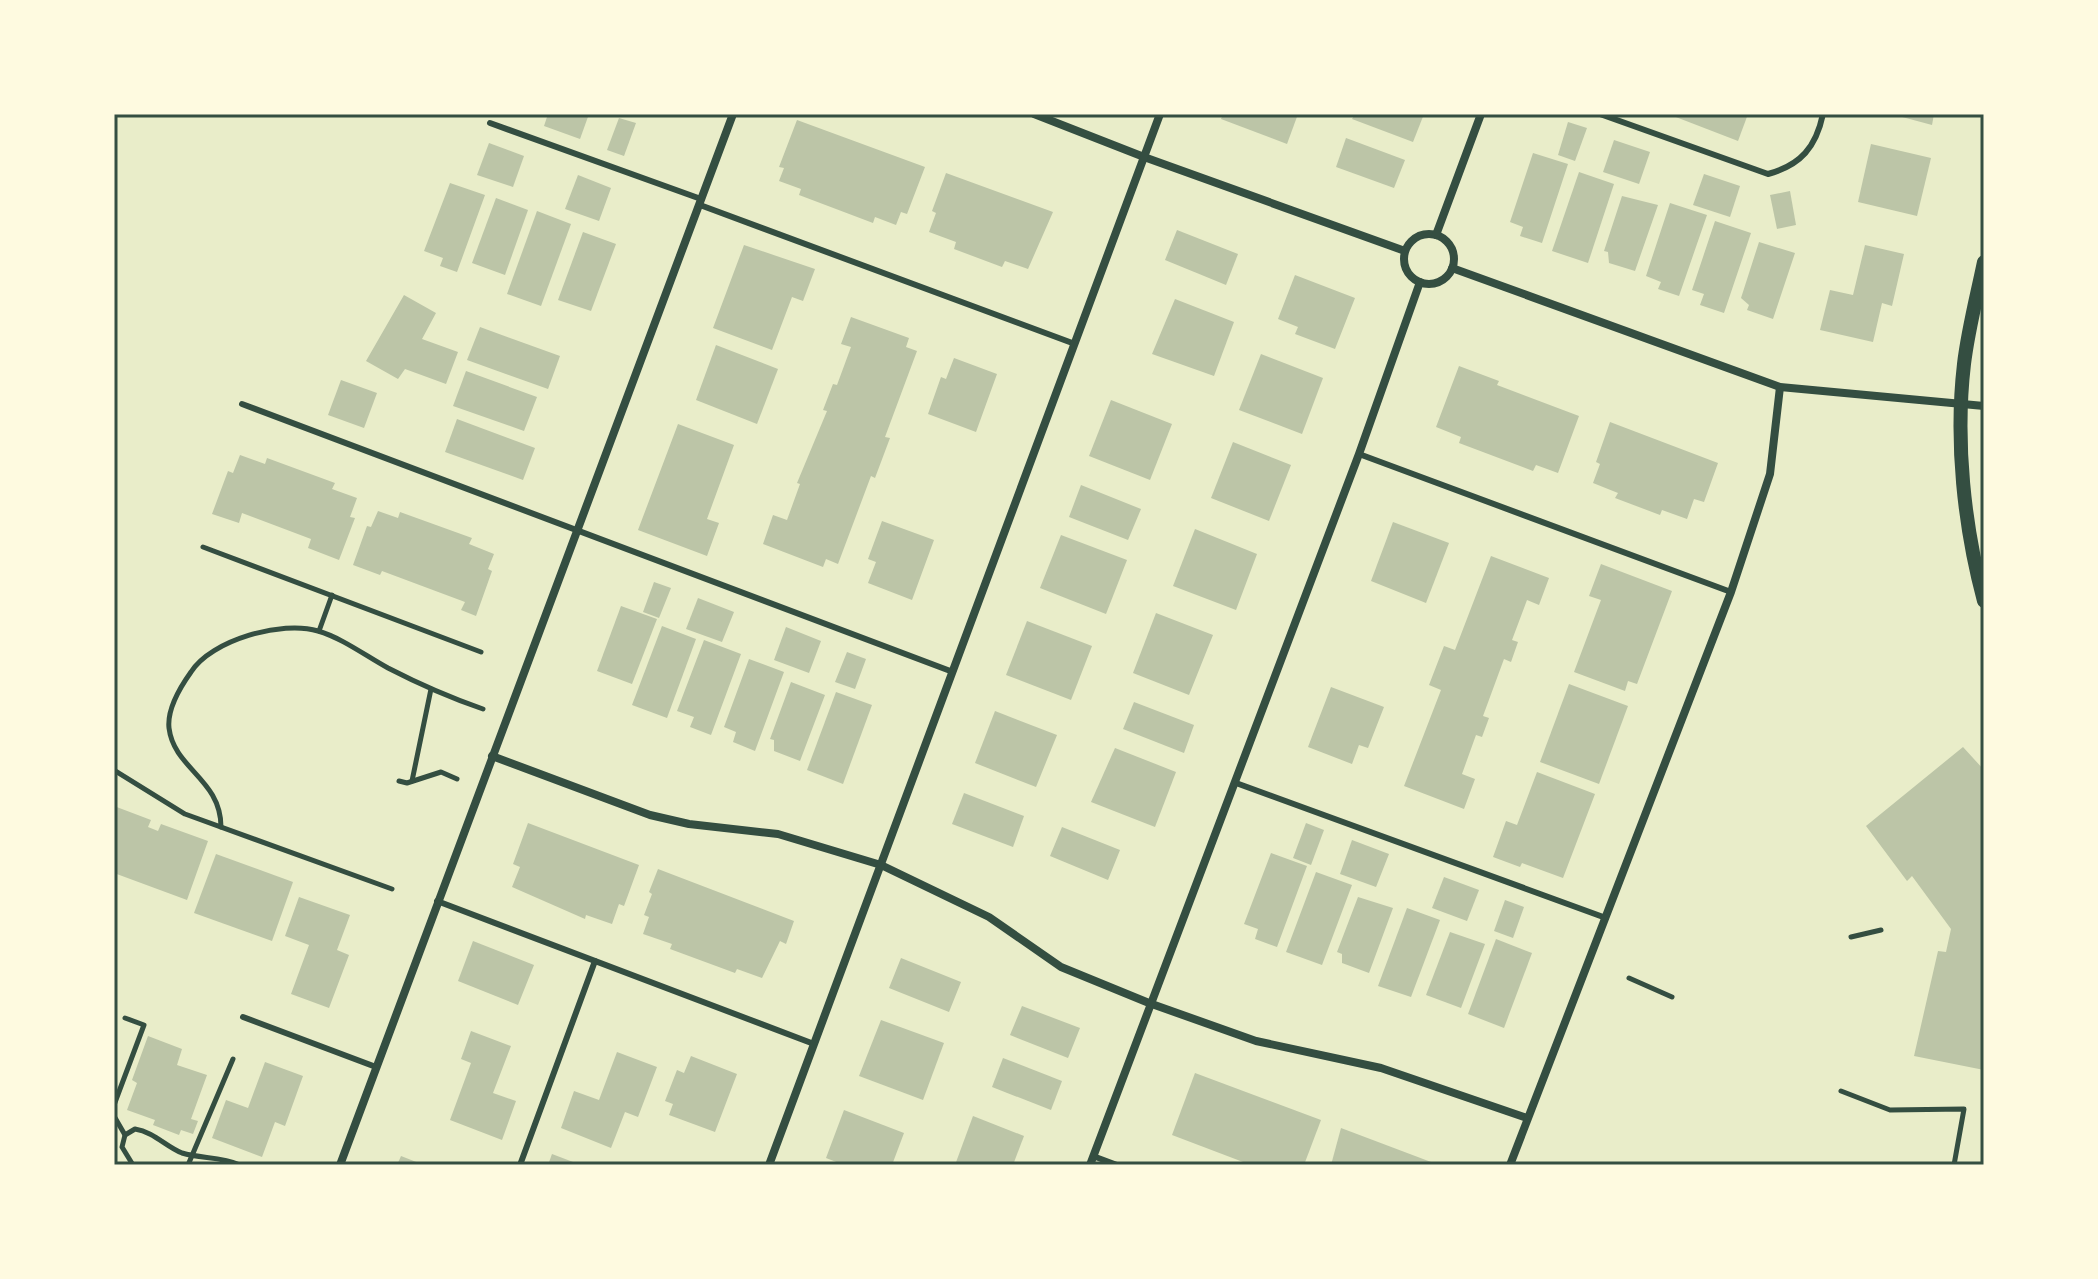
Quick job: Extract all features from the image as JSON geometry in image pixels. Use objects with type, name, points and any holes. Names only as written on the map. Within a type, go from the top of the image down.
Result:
[{"type":"street","points":[[340,1165],[733,114]]},
{"type":"street","points":[[1034,114],[1405,251]]},
{"type":"street","points":[[769,1165],[1160,114]]},
{"type":"street","points":[[1436,235],[1481,114]]},
{"type":"street","points":[[1436,235],[1451,247],[1452,268],[1440,282],[1420,282],[1406,267],[1405,251],[1415,238],[1436,235]]},
{"type":"street","points":[[1984,262],[1965,360],[1961,405],[1965,488],[1984,601]]},
{"type":"street","points":[[1452,268],[1780,387],[1984,406]]},
{"type":"street","points":[[1092,1161],[1149,1003],[1236,783],[1359,454],[1420,282]]},
{"type":"street","points":[[1510,1165],[1731,592],[1770,474],[1780,387]]},
{"type":"street","points":[[492,756],[650,815],[689,824],[778,834],[881,865],[989,917],[1061,967],[1149,1003],[1256,1041],[1381,1068],[1527,1118]]},
{"type":"lane","points":[[1600,114],[1768,174],[1788,168],[1808,153],[1818,137],[1823,114]]},
{"type":"lane","points":[[490,123],[1075,344]]},
{"type":"lane","points":[[242,404],[953,672]]},
{"type":"lane","points":[[1359,454],[1731,592]]},
{"type":"lane","points":[[1236,783],[1606,918]]},
{"type":"lane","points":[[437,901],[814,1044]]},
{"type":"lane","points":[[520,1165],[595,961]]},
{"type":"lane","points":[[243,1017],[376,1067]]},
{"type":"lane","points":[[1092,1161],[1117,1165]]},
{"type":"path","points":[[203,547],[481,652]]},
{"type":"path","points":[[319,631],[332,595]]},
{"type":"path","points":[[221,827],[217,798],[180,754],[169,727],[183,684],[198,660],[224,644],[282,629],[319,631],[431,689],[483,709]]},
{"type":"path","points":[[412,781],[431,689]]},
{"type":"path","points":[[114,770],[185,814],[392,889]]},
{"type":"path","points":[[399,781],[412,781],[441,772],[457,779]]},
{"type":"path","points":[[1851,937],[1881,930]]},
{"type":"path","points":[[1629,978],[1672,997]]},
{"type":"path","points":[[114,1105],[144,1025],[125,1018]]},
{"type":"path","points":[[188,1165],[233,1059]]},
{"type":"path","points":[[1841,1091],[1890,1110],[1964,1109],[1954,1165]]},
{"type":"path","points":[[114,1116],[125,1135],[124,1155],[133,1165]]},
{"type":"path","points":[[125,1135],[135,1129],[142,1130],[178,1151],[240,1165]]},
{"type":"building","points":[[548,114],[589,114],[580,139],[544,126]]},
{"type":"building","points":[[1223,114],[1298,114],[1287,144],[1221,119]]},
{"type":"building","points":[[1355,114],[1424,114],[1413,142],[1352,119]]},
{"type":"building","points":[[1668,114],[1748,114],[1738,141]]},
{"type":"building","points":[[1891,114],[1934,114],[1932,125]]},
{"type":"building","points":[[619,118],[636,123],[624,156],[607,150]]},
{"type":"building","points":[[797,120],[925,167],[907,214],[901,212],[896,225],[875,217],[873,223],[799,195],[801,189],[779,181],[784,168],[779,167]]},
{"type":"building","points":[[1568,122],[1587,128],[1575,161],[1558,155]]},
{"type":"building","points":[[1346,138],[1405,160],[1394,188],[1336,167]]},
{"type":"building","points":[[1614,140],[1650,152],[1639,184],[1603,172]]},
{"type":"building","points":[[489,143],[524,156],[513,187],[477,175]]},
{"type":"building","points":[[1871,144],[1931,158],[1917,216],[1858,202]]},
{"type":"building","points":[[1533,153],[1568,164],[1542,243],[1520,236],[1523,227],[1510,222]]},
{"type":"building","points":[[1579,172],[1614,184],[1588,263],[1552,251]]},
{"type":"building","points":[[946,173],[1053,212],[1028,269],[1005,261],[1002,267],[954,249],[956,242],[929,232],[936,213],[932,211]]},
{"type":"building","points":[[1704,174],[1740,186],[1730,217],[1693,205]]},
{"type":"building","points":[[578,175],[611,188],[599,221],[565,209]]},
{"type":"building","points":[[450,183],[485,195],[457,272],[440,266],[443,258],[424,251]]},
{"type":"building","points":[[1790,191],[1796,225],[1777,229],[1770,195]]},
{"type":"building","points":[[1622,196],[1658,205],[1635,271],[1609,263],[1608,252],[1604,251]]},
{"type":"building","points":[[496,198],[528,210],[505,275],[472,263]]},
{"type":"building","points":[[1670,203],[1707,215],[1679,296],[1658,289],[1661,282],[1646,276]]},
{"type":"building","points":[[537,211],[571,224],[541,306],[507,294]]},
{"type":"building","points":[[1715,221],[1751,233],[1724,313],[1700,305],[1704,294],[1692,290]]},
{"type":"building","points":[[1177,230],[1238,254],[1226,285],[1165,260]]},
{"type":"building","points":[[583,232],[616,244],[591,311],[558,300]]},
{"type":"building","points":[[1759,242],[1795,253],[1773,319],[1747,310],[1749,305],[1741,298]]},
{"type":"building","points":[[744,245],[815,269],[803,301],[792,297],[772,350],[713,328]]},
{"type":"building","points":[[1865,245],[1904,254],[1892,306],[1882,303],[1873,342],[1820,330],[1830,290],[1853,295]]},
{"type":"building","points":[[1295,275],[1355,298],[1335,349],[1295,334],[1298,327],[1278,319]]},
{"type":"building","points":[[404,295],[436,313],[422,339],[458,352],[446,384],[405,369],[398,379],[366,361]]},
{"type":"building","points":[[1175,299],[1234,322],[1214,376],[1152,354]]},
{"type":"building","points":[[851,317],[909,338],[906,347],[917,351],[885,437],[890,438],[875,478],[871,476],[838,564],[826,559],[823,567],[763,544],[773,515],[787,520],[800,484],[797,483],[827,411],[823,410],[833,384],[837,385],[851,347],[841,344]]},
{"type":"building","points":[[480,327],[560,356],[548,389],[467,360]]},
{"type":"building","points":[[716,345],[778,369],[757,424],[696,400]]},
{"type":"building","points":[[1261,354],[1323,378],[1302,434],[1239,410]]},
{"type":"building","points":[[954,358],[997,374],[976,432],[928,414],[941,377],[946,379]]},
{"type":"building","points":[[1459,366],[1499,381],[1497,385],[1579,416],[1558,473],[1536,465],[1533,471],[1459,443],[1461,437],[1436,427]]},
{"type":"building","points":[[466,371],[537,397],[524,431],[453,406]]},
{"type":"building","points":[[341,380],[377,393],[364,428],[328,415]]},
{"type":"building","points":[[1111,400],[1172,424],[1150,480],[1089,456]]},
{"type":"building","points":[[457,419],[535,448],[523,480],[445,452]]},
{"type":"building","points":[[1610,422],[1718,463],[1704,502],[1694,499],[1687,519],[1662,510],[1660,515],[1615,498],[1618,493],[1593,483],[1600,464],[1596,462]]},
{"type":"building","points":[[678,424],[734,445],[707,519],[719,523],[707,556],[638,530]]},
{"type":"building","points":[[1233,442],[1291,465],[1269,521],[1211,498]]},
{"type":"building","points":[[240,455],[265,464],[267,458],[335,483],[332,489],[357,498],[350,517],[355,518],[339,560],[308,548],[311,539],[242,513],[239,523],[212,514],[228,471],[233,473]]},
{"type":"building","points":[[1081,485],[1141,509],[1128,540],[1069,517]]},
{"type":"building","points":[[378,511],[398,518],[400,512],[472,538],[469,544],[494,554],[488,569],[492,571],[476,616],[461,610],[465,602],[382,571],[380,575],[353,565],[367,526],[371,527]]},
{"type":"building","points":[[882,521],[934,540],[912,600],[868,583],[876,562],[868,559]]},
{"type":"building","points":[[1393,522],[1449,543],[1426,603],[1371,581]]},
{"type":"building","points":[[1195,529],[1257,554],[1236,610],[1173,586]]},
{"type":"building","points":[[1061,535],[1127,560],[1106,614],[1040,588]]},
{"type":"building","points":[[1491,556],[1549,578],[1539,605],[1527,600],[1512,640],[1518,642],[1511,662],[1504,659],[1483,716],[1489,718],[1482,737],[1476,735],[1462,774],[1475,779],[1464,809],[1404,786],[1441,690],[1429,685],[1444,646],[1455,650]]},
{"type":"building","points":[[1601,564],[1672,591],[1637,684],[1628,681],[1625,691],[1574,672],[1601,600],[1589,596]]},
{"type":"building","points":[[654,582],[671,588],[659,618],[643,612]]},
{"type":"building","points":[[698,598],[734,612],[722,642],[686,629]]},
{"type":"building","points":[[621,606],[657,619],[632,684],[597,671]]},
{"type":"building","points":[[1156,613],[1213,635],[1189,695],[1133,673]]},
{"type":"building","points":[[1027,621],[1092,646],[1071,700],[1006,675]]},
{"type":"building","points":[[662,626],[696,639],[667,718],[632,705]]},
{"type":"building","points":[[786,627],[821,641],[809,673],[774,660]]},
{"type":"building","points":[[704,640],[741,654],[711,735],[690,727],[694,717],[677,711]]},
{"type":"building","points":[[847,652],[866,659],[855,689],[835,682]]},
{"type":"building","points":[[749,659],[784,672],[755,751],[733,742],[736,732],[724,727]]},
{"type":"building","points":[[791,682],[825,695],[800,761],[774,751],[774,740],[770,739]]},
{"type":"building","points":[[1569,684],[1628,706],[1599,784],[1540,762]]},
{"type":"building","points":[[1331,687],[1384,707],[1368,748],[1359,745],[1352,764],[1308,747]]},
{"type":"building","points":[[836,692],[872,705],[843,784],[807,770]]},
{"type":"building","points":[[1134,702],[1194,725],[1184,753],[1123,729]]},
{"type":"building","points":[[995,711],[1057,735],[1036,787],[975,763]]},
{"type":"building","points":[[1963,747],[1984,770],[1984,1070],[1914,1056],[1938,951],[1946,952],[1951,929],[1912,876],[1907,881],[1866,826]]},
{"type":"building","points":[[1115,748],[1176,772],[1155,827],[1091,802]]},
{"type":"building","points":[[1537,772],[1595,794],[1563,878],[1522,863],[1520,867],[1493,857],[1506,821],[1517,825]]},
{"type":"building","points":[[964,793],[1024,816],[1013,847],[952,824]]},
{"type":"building","points":[[114,806],[151,820],[148,827],[158,831],[161,824],[208,841],[187,900],[114,873]]},
{"type":"building","points":[[528,823],[639,865],[624,906],[619,904],[612,924],[586,915],[585,919],[512,887],[520,867],[513,864]]},
{"type":"building","points":[[1306,823],[1324,830],[1311,865],[1293,858]]},
{"type":"building","points":[[1062,827],[1120,850],[1108,880],[1050,856]]},
{"type":"building","points":[[1352,840],[1389,854],[1376,887],[1340,874]]},
{"type":"building","points":[[1271,853],[1307,866],[1277,947],[1255,939],[1258,929],[1244,924]]},
{"type":"building","points":[[216,854],[293,882],[272,941],[194,913]]},
{"type":"building","points":[[658,869],[794,921],[786,944],[780,941],[762,978],[737,969],[735,973],[670,949],[672,944],[643,934],[649,917],[644,915],[652,894],[649,892]]},
{"type":"building","points":[[1316,872],[1352,885],[1322,965],[1286,952]]},
{"type":"building","points":[[1444,877],[1479,890],[1467,921],[1432,908]]},
{"type":"building","points":[[299,897],[350,915],[337,950],[349,955],[329,1008],[291,994],[309,945],[285,936]]},
{"type":"building","points":[[1358,897],[1393,908],[1369,973],[1342,963],[1342,954],[1337,952]]},
{"type":"building","points":[[1505,900],[1524,907],[1513,938],[1494,931]]},
{"type":"building","points":[[1407,908],[1440,920],[1411,997],[1378,986]]},
{"type":"building","points":[[1450,932],[1485,944],[1461,1008],[1426,995]]},
{"type":"building","points":[[1496,939],[1532,953],[1504,1028],[1468,1014]]},
{"type":"building","points":[[473,941],[534,965],[518,1005],[458,981]]},
{"type":"building","points":[[901,958],[961,982],[949,1012],[889,988]]},
{"type":"building","points":[[1022,1006],[1080,1028],[1068,1058],[1010,1035]]},
{"type":"building","points":[[881,1020],[944,1043],[923,1100],[859,1076]]},
{"type":"building","points":[[471,1031],[511,1046],[493,1093],[516,1101],[502,1140],[450,1120],[471,1063],[461,1059]]},
{"type":"building","points":[[148,1036],[182,1049],[177,1065],[207,1075],[191,1119],[198,1121],[193,1134],[181,1130],[179,1135],[153,1125],[155,1120],[127,1110],[137,1083],[132,1080]]},
{"type":"building","points":[[617,1052],[657,1067],[638,1117],[625,1112],[611,1148],[561,1128],[574,1091],[599,1100]]},
{"type":"building","points":[[691,1056],[737,1074],[715,1132],[669,1115],[673,1104],[665,1101],[677,1070],[684,1073]]},
{"type":"building","points":[[1003,1058],[1062,1081],[1051,1110],[992,1087]]},
{"type":"building","points":[[265,1062],[303,1076],[285,1126],[275,1122],[262,1157],[212,1138],[226,1100],[248,1108]]},
{"type":"building","points":[[1195,1073],[1321,1120],[1304,1165],[1251,1165],[1172,1135]]},
{"type":"building","points":[[844,1110],[904,1133],[892,1165],[844,1165],[826,1158]]},
{"type":"building","points":[[973,1116],[1024,1136],[1013,1165],[955,1165]]},
{"type":"building","points":[[1341,1128],[1439,1165],[1331,1165]]},
{"type":"building","points":[[552,1154],[581,1165],[548,1165]]},
{"type":"building","points":[[401,1156],[424,1165],[397,1165]]}]
